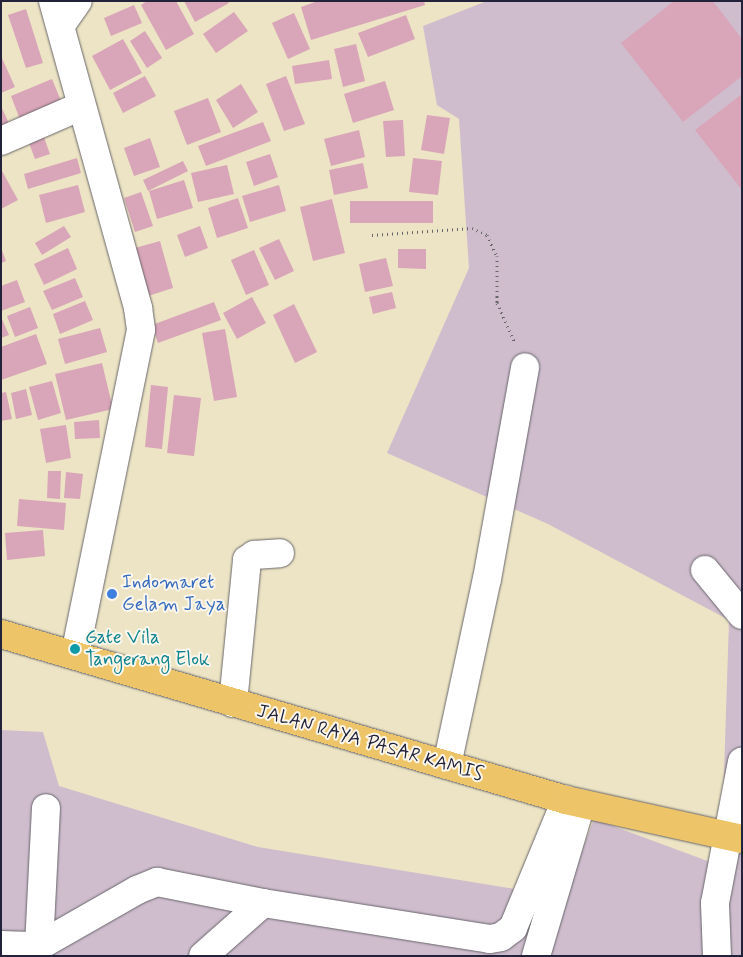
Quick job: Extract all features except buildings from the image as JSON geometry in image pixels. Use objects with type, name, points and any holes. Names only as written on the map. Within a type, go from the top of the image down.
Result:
[{"type":"main road","name":"JALAN RAYA PASAR KAMIS","points":[[1,634],[234,704],[573,802],[735,836]]},
{"type":"street","points":[[75,656],[141,330],[138,308],[57,13],[78,1]]},
{"type":"street","points":[[1,142],[81,106]]},
{"type":"street","points":[[447,765],[487,579],[525,367]]},
{"type":"street","points":[[234,704],[247,560],[254,555],[280,553]]},
{"type":"street","points":[[705,570],[742,615]]},
{"type":"street","points":[[717,956],[715,903],[735,836],[742,762]]},
{"type":"street","points":[[1,946],[39,946],[137,890],[157,882],[263,903],[490,939],[501,937],[513,928],[573,802]]},
{"type":"street","points":[[536,956],[573,802]]},
{"type":"street","points":[[39,946],[46,808]]},
{"type":"street","points":[[203,956],[263,903]]},
{"type":"path","points":[[372,235],[472,228],[487,235],[497,256],[497,303],[525,367]]},
{"type":"shaded area","points":[[487,1],[742,1],[742,956],[1,956],[1,730],[43,732],[59,786],[258,847],[564,897],[594,819],[721,866],[729,620],[548,524],[387,453],[469,268],[459,119],[437,105],[423,26]]},
{"type":"place","name":"Indomaret Gelam Jaya","points":[[112,594]]},
{"type":"place","name":"Gate Vila Tangerang Elok","points":[[75,649]]}]
